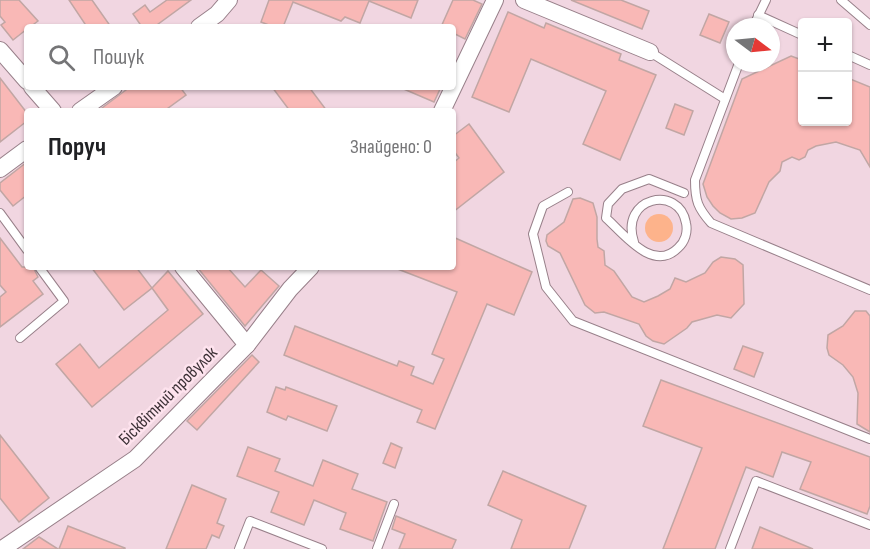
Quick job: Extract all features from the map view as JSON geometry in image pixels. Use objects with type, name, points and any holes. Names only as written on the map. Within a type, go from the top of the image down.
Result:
[{"type":"street","points":[[202,24],[217,14],[230,0]]},
{"type":"street","points":[[456,82],[495,0]]},
{"type":"street","points":[[524,0],[650,52]]},
{"type":"street","points":[[0,50],[24,78]]},
{"type":"street","points":[[35,90],[50,108]]},
{"type":"street","points":[[84,108],[110,90]]},
{"type":"street","points":[[443,108],[452,90]]},
{"type":"street","points":[[0,169],[24,151]]},
{"type":"street","points":[[185,270],[247,345]]},
{"type":"street","name":"Бісквітний провулок","points":[[2,549],[135,459],[247,345],[290,289],[308,270]]},
{"type":"lane","points":[[757,18],[766,0]]},
{"type":"lane","points":[[841,0],[870,25]]},
{"type":"lane","points":[[758,15],[798,33]]},
{"type":"lane","points":[[650,52],[725,99]]},
{"type":"lane","points":[[852,57],[870,65]]},
{"type":"lane","points":[[736,72],[695,180],[695,196],[700,210],[711,223],[870,290]]},
{"type":"lane","points":[[665,200],[673,204],[685,217],[687,226],[682,244],[676,251],[667,255],[648,255],[606,218],[608,204],[622,189],[649,179],[684,193]]},
{"type":"lane","points":[[634,242],[631,224],[639,207],[647,202],[665,200],[695,189]]},
{"type":"lane","points":[[568,192],[543,206],[533,234],[546,287],[573,321],[870,439]]},
{"type":"lane","points":[[0,213],[24,246]]},
{"type":"lane","points":[[20,338],[64,301],[41,270]]},
{"type":"lane","points":[[730,549],[756,482],[870,525]]},
{"type":"lane","points":[[377,549],[394,504]]},
{"type":"lane","points":[[239,549],[250,521],[322,549]]},
{"type":"shaded area","points":[[659,214],[669,218],[673,228],[669,238],[659,242],[649,238],[645,228],[649,218]]},
{"type":"building","points":[[0,0],[19,0],[38,21],[34,24],[24,24],[24,31],[13,40],[1,25],[5,22],[0,16]]},
{"type":"building","points":[[69,0],[92,0],[109,24],[85,24]]},
{"type":"building","points":[[167,0],[191,0],[158,24],[140,24],[133,14],[145,5],[150,12]]},
{"type":"building","points":[[269,0],[418,0],[411,18],[369,1],[360,23],[345,17],[341,21],[293,2],[284,24],[261,22]]},
{"type":"building","points":[[453,0],[473,0],[482,4],[465,39],[456,34],[456,24],[442,24]]},
{"type":"building","points":[[571,0],[621,0],[649,11],[642,29]]},
{"type":"building","points":[[508,12],[544,28],[546,23],[621,54],[619,60],[656,75],[620,160],[583,144],[606,91],[531,59],[509,112],[472,97]]},
{"type":"building","points":[[709,14],[726,21],[726,29],[720,43],[700,35]]},
{"type":"building","points":[[791,56],[798,59],[798,126],[852,126],[852,80],[870,87],[870,167],[860,150],[836,142],[816,146],[808,150],[805,157],[799,160],[792,157],[782,162],[780,171],[769,182],[755,213],[731,219],[713,206],[703,184],[742,79],[757,72],[780,72],[780,61]]},
{"type":"building","points":[[0,78],[24,109],[24,123],[0,142]]},
{"type":"building","points":[[126,90],[182,90],[186,95],[168,108],[102,108]]},
{"type":"building","points":[[274,90],[311,90],[325,108],[288,108]]},
{"type":"building","points":[[406,90],[440,90],[434,102]]},
{"type":"building","points":[[675,104],[693,111],[684,135],[666,128]]},
{"type":"building","points":[[469,124],[504,172],[456,210],[456,160],[459,158],[456,154],[456,134]]},
{"type":"building","points":[[24,164],[24,197],[13,206],[0,190],[0,183]]},
{"type":"building","points":[[580,198],[593,203],[597,217],[598,247],[604,251],[605,265],[614,271],[632,297],[644,302],[658,296],[670,289],[675,278],[686,282],[705,273],[713,262],[721,257],[735,259],[743,265],[744,304],[731,318],[717,315],[692,322],[664,344],[646,336],[639,324],[604,312],[595,313],[585,305],[560,253],[548,246],[546,241],[547,235],[564,222],[573,199]]},
{"type":"building","points":[[0,238],[24,270],[34,270],[38,277],[33,281],[43,294],[0,327],[0,297],[6,292],[0,285]]},
{"type":"building","points":[[456,238],[532,272],[514,315],[487,304],[435,429],[417,422],[422,410],[284,355],[295,326],[397,366],[399,361],[414,367],[411,375],[433,384],[444,359],[432,354],[457,292],[400,270],[456,270]]},
{"type":"building","points":[[93,270],[138,270],[152,288],[124,310]]},
{"type":"building","points":[[199,270],[230,270],[245,287],[261,270],[279,286],[245,326]]},
{"type":"building","points":[[168,271],[203,314],[92,407],[56,364],[80,344],[99,368],[168,310],[152,288]]},
{"type":"building","points":[[855,311],[866,311],[870,316],[870,432],[857,424],[858,393],[853,377],[843,365],[829,355],[827,348],[828,335],[843,326]]},
{"type":"building","points":[[743,346],[763,353],[754,377],[734,369]]},
{"type":"building","points":[[252,355],[259,362],[197,430],[187,421]]},
{"type":"building","points":[[661,380],[870,457],[870,506],[867,514],[800,489],[811,462],[782,452],[773,477],[746,467],[715,549],[663,549],[702,448],[643,426]]},
{"type":"building","points":[[276,387],[285,390],[286,387],[337,406],[327,431],[288,416],[286,420],[267,412]]},
{"type":"building","points":[[0,435],[49,498],[19,522],[0,498]]},
{"type":"building","points":[[391,443],[402,448],[395,468],[383,463]]},
{"type":"building","points":[[248,447],[280,459],[275,471],[313,486],[323,460],[358,474],[352,489],[387,502],[373,541],[340,529],[346,513],[314,500],[304,525],[271,512],[279,492],[237,476]]},
{"type":"building","points":[[503,471],[586,506],[569,549],[511,549],[522,520],[488,505]]},
{"type":"building","points":[[192,485],[226,499],[217,523],[224,526],[219,538],[212,535],[206,549],[166,549]]},
{"type":"building","points":[[396,516],[456,540],[452,549],[399,549],[405,534],[392,529]]},
{"type":"building","points":[[68,526],[125,548],[125,549],[59,549]]},
{"type":"building","points":[[760,527],[813,549],[752,549]]},
{"type":"building","points":[[39,537],[58,549],[23,549]]}]
